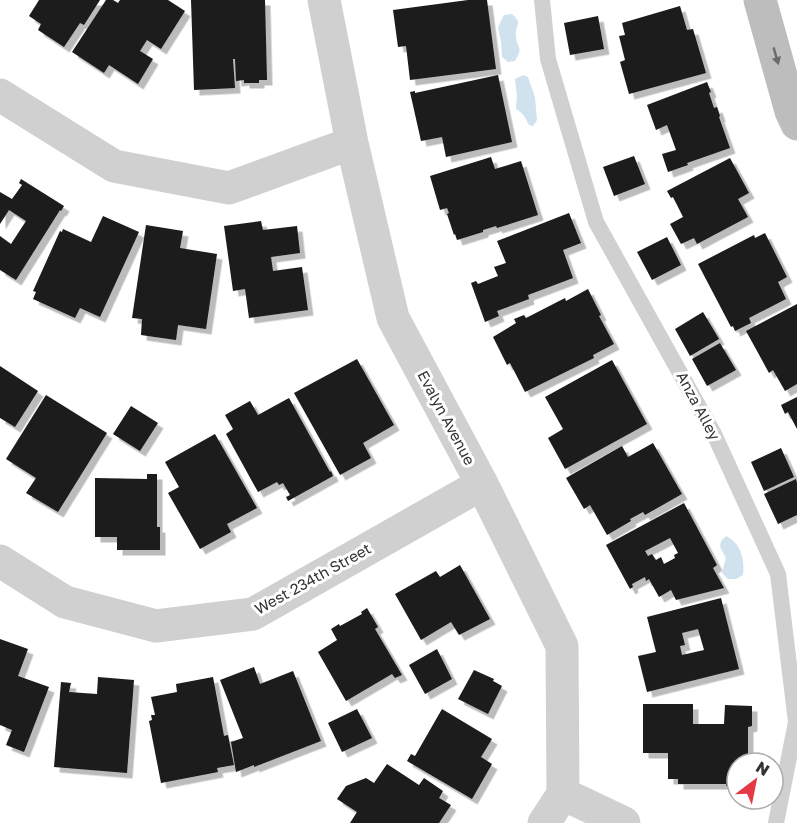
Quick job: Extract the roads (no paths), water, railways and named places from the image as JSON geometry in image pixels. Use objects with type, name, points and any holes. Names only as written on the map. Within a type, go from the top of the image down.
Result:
[{"type":"main road","points":[[760,0],[791,111],[797,124]]},
{"type":"street","name":"Evalyn Avenue","points":[[324,0],[352,143],[393,318],[482,484],[562,646],[562,794]]},
{"type":"street","points":[[0,95],[114,166],[229,188],[352,143]]},
{"type":"street","name":"West 234th Street","points":[[0,561],[65,602],[156,626],[253,614],[482,484]]},
{"type":"street","points":[[544,823],[562,794],[624,823]]},
{"type":"lane","name":"Anza Alley","points":[[542,0],[548,59],[596,222],[714,434],[778,574],[796,722],[776,823]]},
{"type":"water","points":[[512,14],[518,23],[516,33],[520,50],[515,61],[508,62],[502,57],[498,27],[504,15]]},
{"type":"water","points":[[523,75],[528,77],[535,97],[537,120],[533,126],[529,125],[524,115],[516,109],[515,79]]},
{"type":"water","points":[[726,536],[738,547],[742,558],[743,575],[736,579],[728,579],[722,573],[726,558],[720,547],[721,541]]}]
